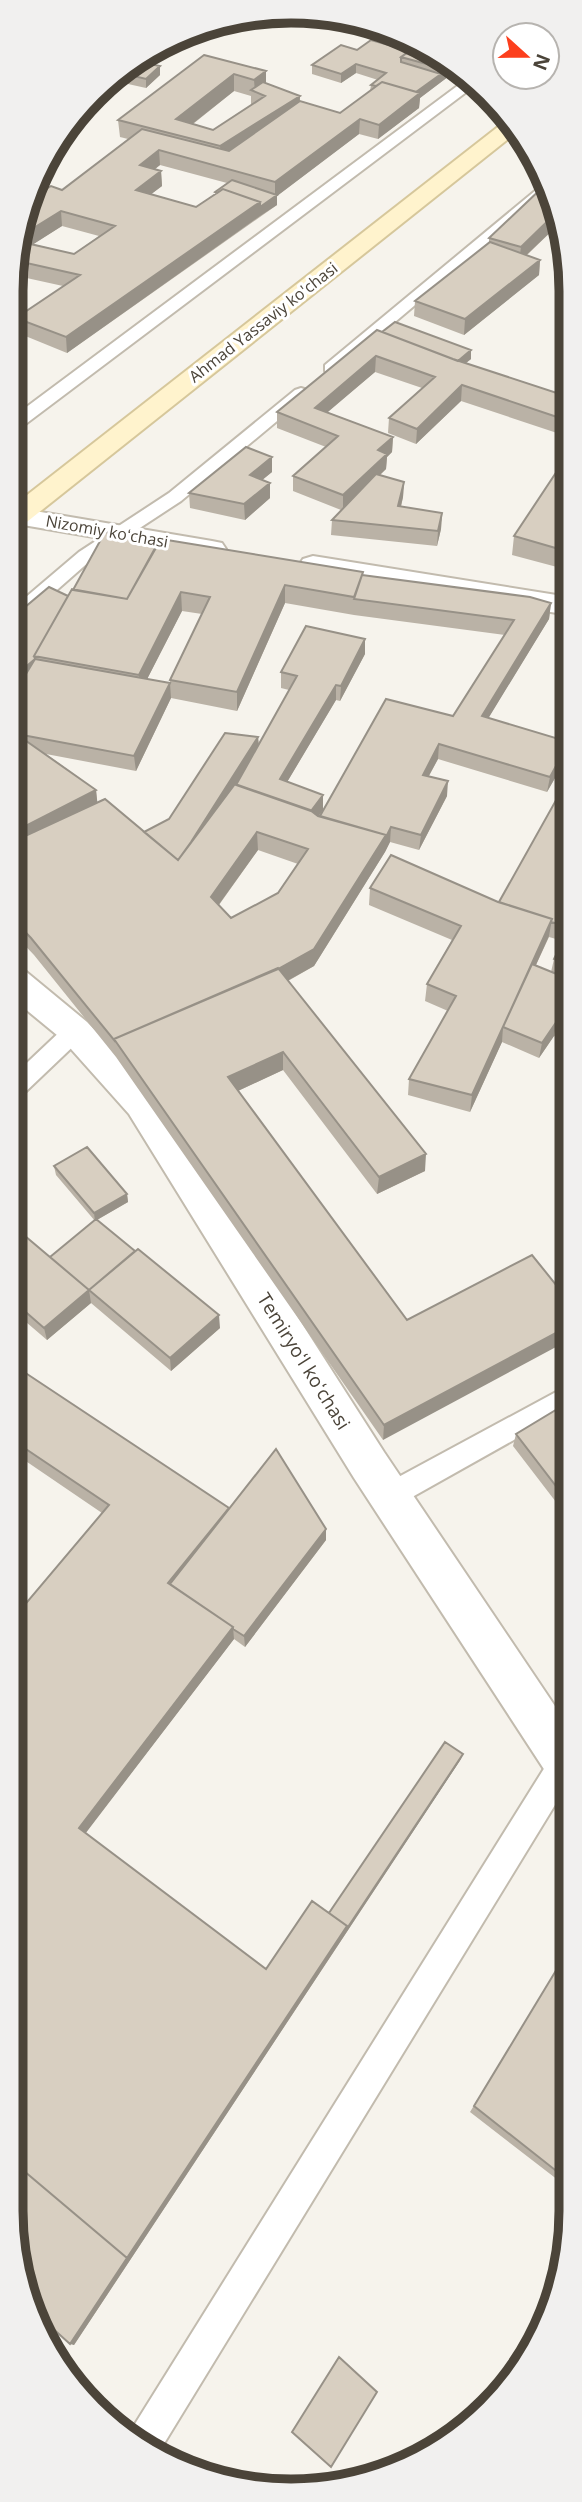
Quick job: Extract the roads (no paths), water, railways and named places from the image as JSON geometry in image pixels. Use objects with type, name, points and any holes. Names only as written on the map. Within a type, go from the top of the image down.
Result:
[{"type":"main road","name":"Ahmad Yassaviy ko'chasi","points":[[23,511],[506,130]]},
{"type":"street","name":"Nizomiy koʻchasi","points":[[23,518],[244,554]]},
{"type":"street","points":[[284,561],[559,602]]},
{"type":"street","name":"Temiryoʻl koʻchasi","points":[[23,988],[75,1031],[142,1104],[389,1496],[559,1752]]},
{"type":"lane","points":[[23,418],[465,87]]},
{"type":"lane","points":[[23,610],[85,556],[123,534],[222,459],[540,192]]},
{"type":"lane","points":[[23,1081],[75,1031]]},
{"type":"lane","points":[[389,1496],[559,1402]]},
{"type":"lane","points":[[148,2438],[559,1777]]}]
